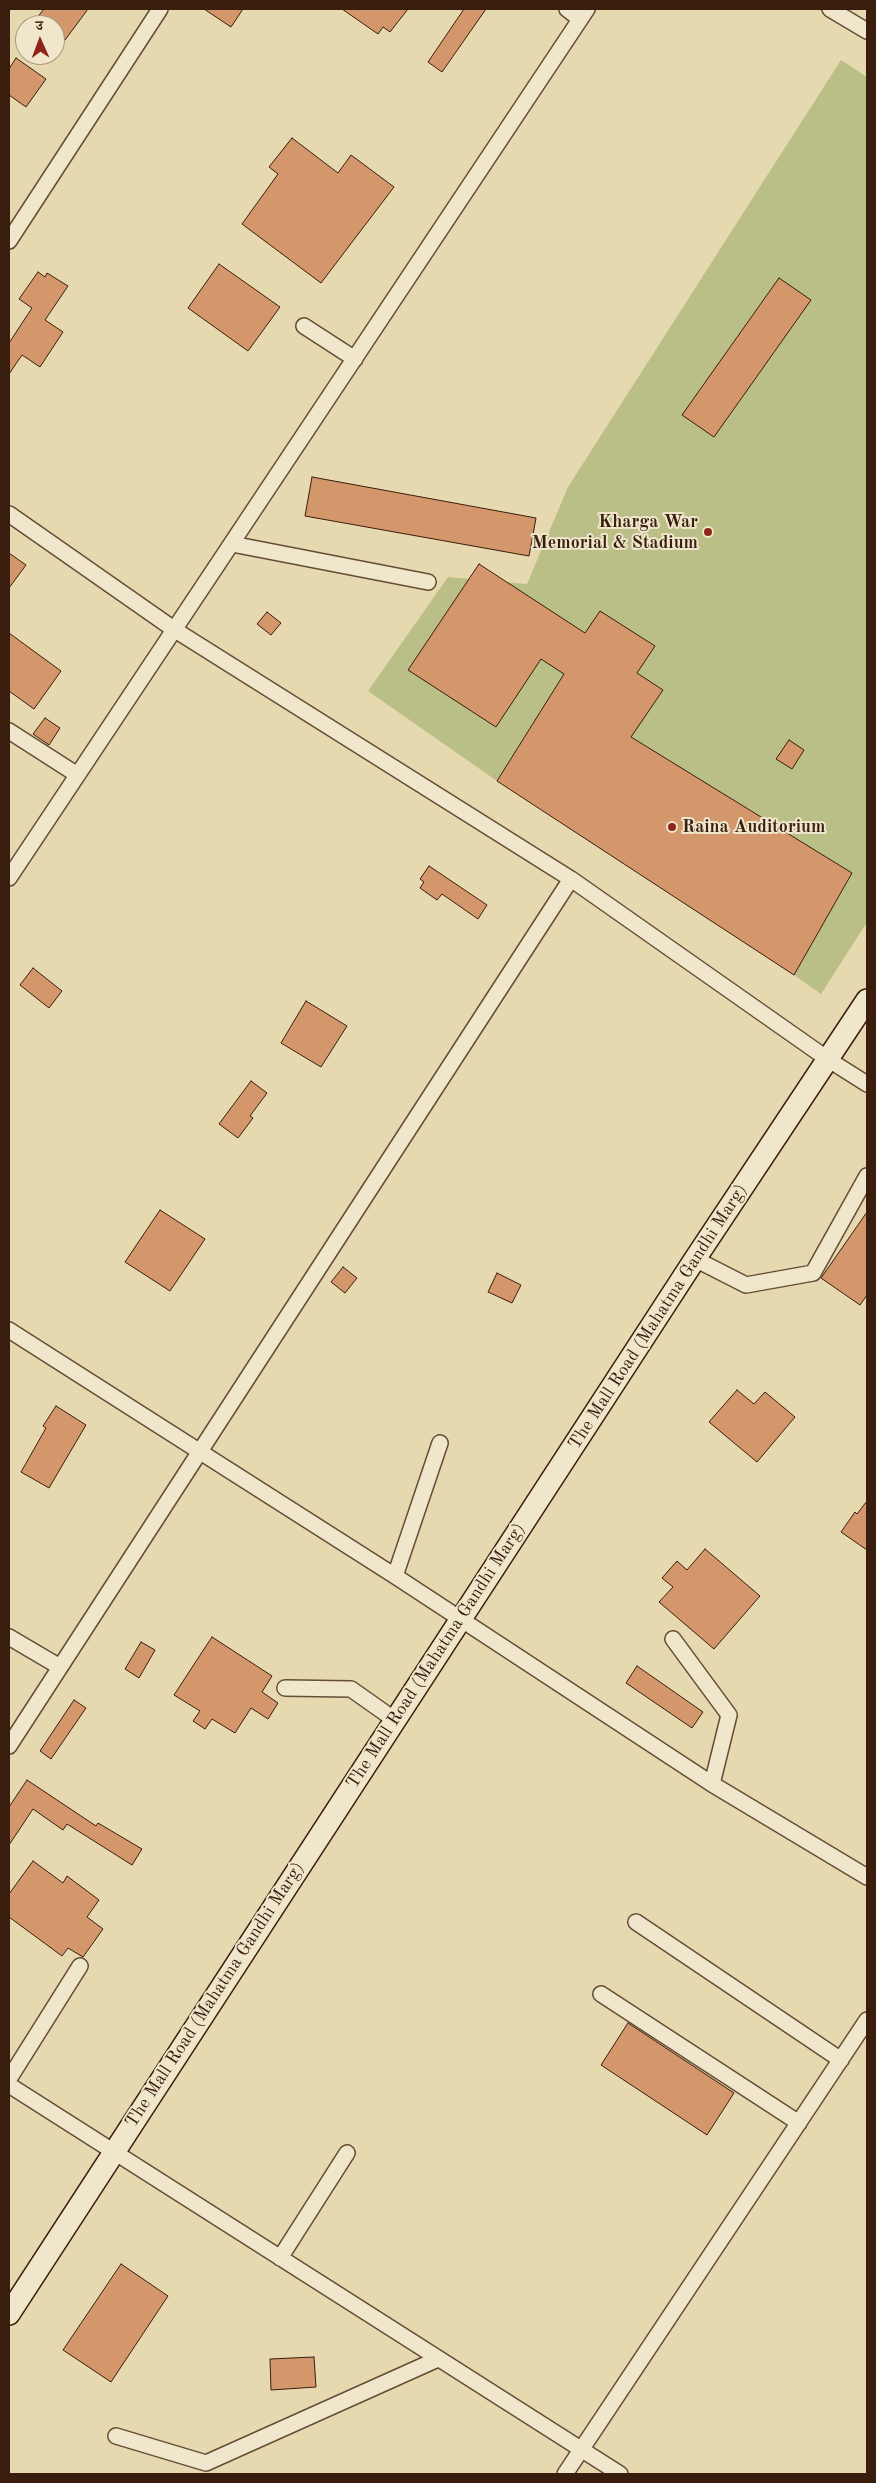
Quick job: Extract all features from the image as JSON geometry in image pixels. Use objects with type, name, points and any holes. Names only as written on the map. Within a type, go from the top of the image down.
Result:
[{"type":"street","points":[[9,241],[160,9]]},
{"type":"street","points":[[9,878],[76,774],[175,630],[583,14],[567,9]]},
{"type":"street","points":[[830,9],[867,31]]},
{"type":"street","points":[[304,326],[355,359]]},
{"type":"street","points":[[9,514],[175,630],[572,879],[828,1060],[867,1084]]},
{"type":"street","points":[[232,544],[428,582]]},
{"type":"street","points":[[9,731],[76,774]]},
{"type":"street","points":[[9,1746],[572,879]]},
{"type":"street","name":"The Mall Road (Mahatma Gandhi Marg)","points":[[9,2314],[695,1259],[867,1000]]},
{"type":"street","points":[[695,1259],[746,1285],[813,1272],[867,1176]]},
{"type":"street","points":[[9,1330],[461,1618],[712,1784],[867,1877]]},
{"type":"street","points":[[395,1576],[440,1443]]},
{"type":"street","points":[[9,1637],[60,1667]]},
{"type":"street","points":[[673,1639],[729,1715],[712,1784]]},
{"type":"street","points":[[285,1688],[351,1689],[395,1720]]},
{"type":"street","points":[[636,1922],[841,2060]]},
{"type":"street","points":[[9,2079],[80,1966]]},
{"type":"street","points":[[601,1994],[799,2123]]},
{"type":"street","points":[[565,2474],[867,2020]]},
{"type":"street","points":[[9,2084],[620,2474]]},
{"type":"street","points":[[280,2258],[348,2153]]},
{"type":"street","points":[[116,2436],[206,2463],[438,2359]]},
{"type":"green space","name":"Kharga War Memorial & Stadium","points":[[841,60],[867,77],[867,922],[821,994],[794,975],[851,873],[554,690],[497,781],[368,691],[448,577],[527,584],[568,487]]},
{"type":"building","points":[[44,9],[88,9],[65,40],[65,15],[39,15]]},
{"type":"building","points":[[204,9],[243,9],[231,27]]},
{"type":"building","points":[[342,9],[408,9],[390,32],[383,27],[378,34]]},
{"type":"building","points":[[464,9],[486,9],[442,72],[428,62]]},
{"type":"building","points":[[15,60],[15,65],[26,65],[46,79],[26,107],[9,95],[9,69]]},
{"type":"building","points":[[292,138],[338,173],[351,155],[394,187],[321,283],[242,224],[278,174],[269,167]]},
{"type":"building","points":[[219,264],[280,307],[248,351],[188,308]]},
{"type":"building","points":[[38,272],[45,277],[47,273],[68,286],[45,320],[63,332],[40,367],[22,355],[9,374],[9,343],[32,308],[19,299]]},
{"type":"building","points":[[779,278],[811,300],[714,437],[682,415]]},
{"type":"building","points":[[312,477],[536,518],[529,556],[305,516]]},
{"type":"building","points":[[9,553],[26,565],[9,588]]},
{"type":"building","name":"Raina Auditorium","points":[[479,564],[585,633],[600,611],[655,646],[637,673],[663,690],[631,737],[852,873],[794,975],[497,781],[564,674],[541,659],[496,727],[408,670]]},
{"type":"building","points":[[267,612],[281,623],[271,635],[257,624]]},
{"type":"building","points":[[9,633],[61,671],[34,709],[9,691]]},
{"type":"building","points":[[45,718],[60,728],[49,745],[33,734]]},
{"type":"building","points":[[789,740],[804,750],[792,769],[776,759]]},
{"type":"building","points":[[429,866],[487,905],[478,919],[442,894],[437,900],[420,888],[424,882],[420,879]]},
{"type":"building","points":[[33,968],[62,991],[49,1008],[20,985]]},
{"type":"building","points":[[306,1001],[347,1026],[321,1067],[281,1043]]},
{"type":"building","points":[[251,1081],[267,1093],[250,1116],[253,1118],[238,1138],[219,1124]]},
{"type":"building","points":[[160,1210],[205,1239],[170,1291],[125,1262]]},
{"type":"building","points":[[867,1212],[867,1295],[860,1305],[821,1278]]},
{"type":"building","points":[[343,1267],[357,1278],[345,1293],[331,1282]]},
{"type":"building","points":[[497,1273],[521,1285],[512,1303],[488,1292]]},
{"type":"building","points":[[737,1390],[754,1404],[765,1392],[795,1417],[757,1462],[709,1422]]},
{"type":"building","points":[[56,1406],[86,1425],[49,1488],[21,1472],[46,1428],[43,1426]]},
{"type":"building","points":[[867,1501],[867,1550],[841,1532],[855,1512],[857,1514]]},
{"type":"building","points":[[705,1549],[760,1596],[714,1649],[659,1602],[673,1587],[662,1578],[677,1561],[687,1570]]},
{"type":"building","points":[[212,1637],[272,1676],[262,1692],[278,1703],[268,1719],[251,1708],[235,1733],[212,1719],[205,1729],[193,1721],[200,1711],[174,1695]]},
{"type":"building","points":[[141,1642],[155,1650],[139,1678],[125,1669]]},
{"type":"building","points":[[637,1666],[703,1712],[692,1728],[626,1683]]},
{"type":"building","points":[[74,1700],[86,1708],[51,1759],[40,1751]]},
{"type":"building","points":[[27,1780],[96,1826],[98,1823],[142,1849],[132,1865],[67,1824],[63,1830],[33,1809],[9,1845],[9,1807]]},
{"type":"building","points":[[33,1861],[63,1883],[67,1876],[99,1900],[87,1917],[103,1929],[83,1957],[68,1948],[62,1956],[9,1917],[9,1894]]},
{"type":"building","points":[[628,2023],[734,2093],[707,2135],[601,2065]]},
{"type":"building","points":[[121,2264],[168,2296],[111,2382],[63,2350]]},
{"type":"building","points":[[314,2357],[316,2387],[271,2390],[270,2359]]},
{"type":"place","name":"Kharga War Memorial & Stadium","points":[[708,532]]},
{"type":"place","name":"Raina Auditorium","points":[[672,827]]}]
